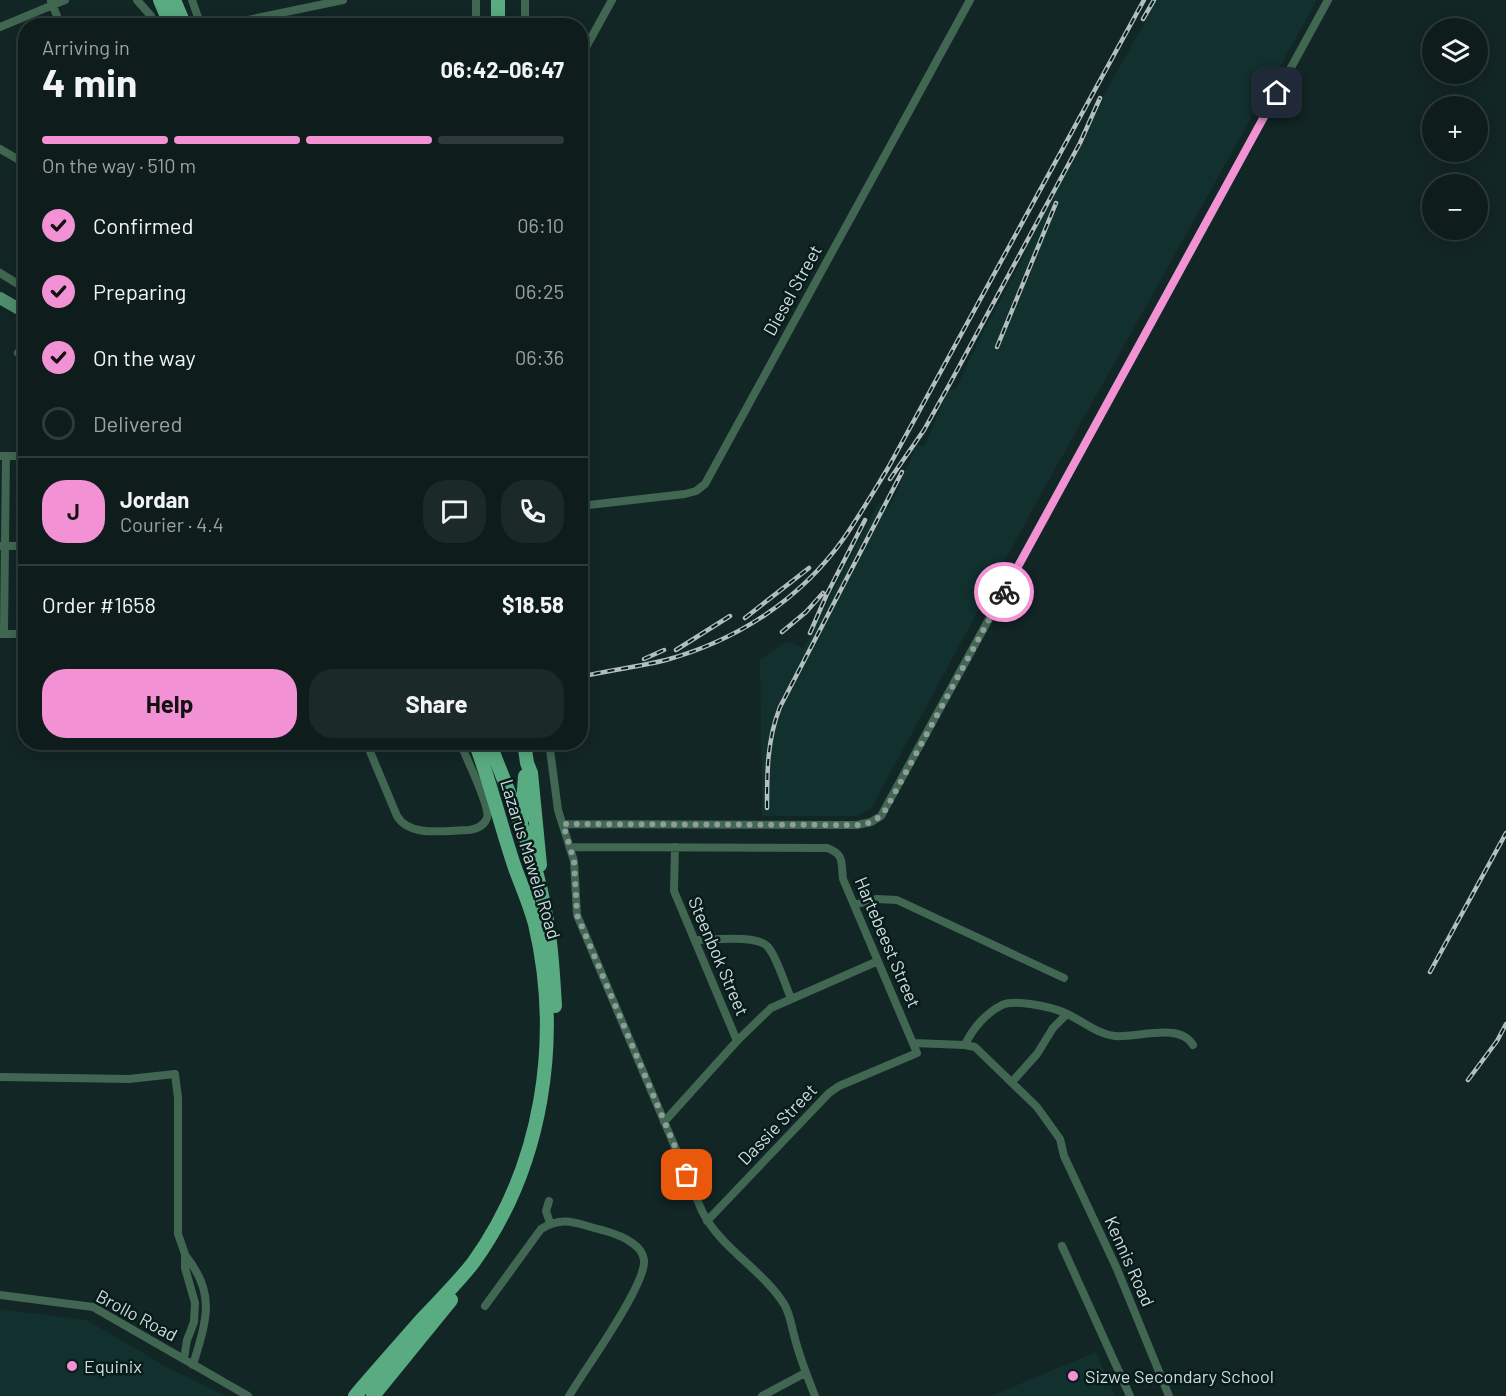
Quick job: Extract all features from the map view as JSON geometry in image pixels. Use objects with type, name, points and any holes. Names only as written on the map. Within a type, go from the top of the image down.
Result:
[{"type":"main road","points":[[160,0],[168,18]]},
{"type":"main road","points":[[174,0],[182,18]]},
{"type":"main road","points":[[498,0],[498,18]]},
{"type":"main road","points":[[0,298],[18,308]]},
{"type":"main road","name":"Lazarus Mawela Road","points":[[355,1396],[472,1263],[499,1219],[514,1189],[528,1152],[544,1084],[548,1036],[540,951],[525,890],[516,869],[478,750]]},
{"type":"main road","name":"Lazarus Mawela Road","points":[[373,1396],[480,1262],[513,1206],[542,1125],[551,1081],[555,1013],[553,974],[544,905],[522,825],[492,750]]},
{"type":"main road","points":[[525,750],[527,763],[522,825],[525,890]]},
{"type":"main road","points":[[527,763],[531,773],[544,905]]},
{"type":"street","points":[[19,18],[51,3],[65,0]]},
{"type":"street","points":[[137,0],[152,18]]},
{"type":"street","points":[[192,0],[198,18]]},
{"type":"street","points":[[257,18],[343,0]]},
{"type":"street","points":[[476,0],[476,18]]},
{"type":"street","points":[[525,0],[525,18]]},
{"type":"street","points":[[588,44],[612,0]]},
{"type":"street","name":"Diesel Street","points":[[588,505],[685,494],[696,491],[705,484],[970,0]]},
{"type":"street","points":[[563,824],[857,825],[871,822],[881,816],[1328,0]]},
{"type":"street","points":[[51,3],[58,18]]},
{"type":"street","points":[[0,27],[18,19]]},
{"type":"street","points":[[0,149],[18,159]]},
{"type":"street","points":[[0,273],[18,284]]},
{"type":"street","points":[[3,456],[2,634],[18,634]]},
{"type":"street","points":[[2,546],[18,546]]},
{"type":"street","points":[[369,750],[397,816],[405,826],[421,831],[469,830],[476,829],[485,822],[488,808],[463,750]]},
{"type":"street","points":[[550,750],[557,805],[574,861],[577,915],[707,1221],[723,1241],[766,1282],[784,1304],[789,1314],[805,1373],[815,1396]]},
{"type":"street","points":[[571,847],[675,848]]},
{"type":"street","name":"Hartebeest Street","points":[[675,848],[827,848],[839,854],[843,879],[917,1053]]},
{"type":"street","name":"Steenbok Street","points":[[675,848],[674,891],[737,1041]]},
{"type":"street","points":[[854,905],[876,899],[897,900],[1064,978]]},
{"type":"street","points":[[695,940],[750,939],[762,942],[769,948],[791,998]]},
{"type":"street","points":[[664,1122],[737,1041],[771,1008],[878,961]]},
{"type":"street","points":[[913,1043],[965,1045],[970,1033],[1005,1004],[1047,1006],[1106,1034],[1117,1036],[1172,1033],[1184,1035],[1193,1045]]},
{"type":"street","points":[[1012,1082],[1037,1054],[1053,1028],[1067,1014]]},
{"type":"street","name":"Kennis Road","points":[[965,1045],[975,1047],[1012,1082],[1037,1107],[1060,1140],[1064,1156],[1117,1269],[1169,1396]]},
{"type":"street","name":"Dassie Street","points":[[707,1221],[829,1093],[839,1086],[917,1053]]},
{"type":"street","points":[[0,1077],[129,1078],[175,1074],[178,1098],[178,1233],[185,1254],[185,1268],[194,1295],[195,1313],[184,1359]]},
{"type":"street","points":[[549,1201],[546,1211],[550,1223]]},
{"type":"street","points":[[485,1306],[541,1229],[550,1223],[561,1220],[614,1233],[640,1249],[644,1260],[643,1271],[616,1325],[569,1396]]},
{"type":"street","points":[[1062,1246],[1130,1396]]},
{"type":"street","points":[[185,1254],[195,1266],[206,1301],[206,1320],[193,1365]]},
{"type":"street","name":"Brollo Road","points":[[0,1295],[90,1305],[248,1396]]},
{"type":"street","points":[[762,1396],[805,1373]]},
{"type":"shaded area","points":[[1157,0],[1317,0],[1034,507],[871,809],[857,816],[762,816],[760,660],[786,641],[804,648],[878,503],[889,508],[917,444],[924,447],[948,390],[955,390],[1091,118]]},
{"type":"shaded area","points":[[0,1309],[87,1320],[165,1366],[226,1396],[0,1396]]},
{"type":"shaded area","name":"Sizwe Secondary School","points":[[1096,1352],[1115,1396],[991,1396]]},
{"type":"railway","points":[[588,675],[666,660],[693,652],[743,629],[788,598],[827,560],[850,529],[888,468],[1144,0]]},
{"type":"railway","points":[[1143,19],[1154,0]]},
{"type":"railway","points":[[890,479],[924,430],[948,387],[1080,143],[1100,98]]},
{"type":"railway","points":[[997,347],[1056,203]]},
{"type":"railway","points":[[767,808],[770,744],[780,707],[902,472]]},
{"type":"railway","points":[[810,633],[865,520]]},
{"type":"railway","points":[[745,618],[809,568]]},
{"type":"railway","points":[[782,632],[806,612],[823,593]]},
{"type":"railway","points":[[676,650],[730,616]]},
{"type":"railway","points":[[644,659],[664,650]]},
{"type":"railway","points":[[1430,972],[1506,833]]},
{"type":"railway","points":[[1468,1080],[1497,1041],[1506,1024]]},
{"type":"way so far","points":[[687,1175],[577,915],[573,853],[563,824],[857,825],[871,822],[881,816],[886,809],[1004,592]]},
{"type":"place","name":"Equinix","points":[[72,1366]]},
{"type":"place","name":"Sizwe Secondary School","points":[[1073,1376]]},
{"type":"route","points":[[1004,592],[1277,93]]}]
